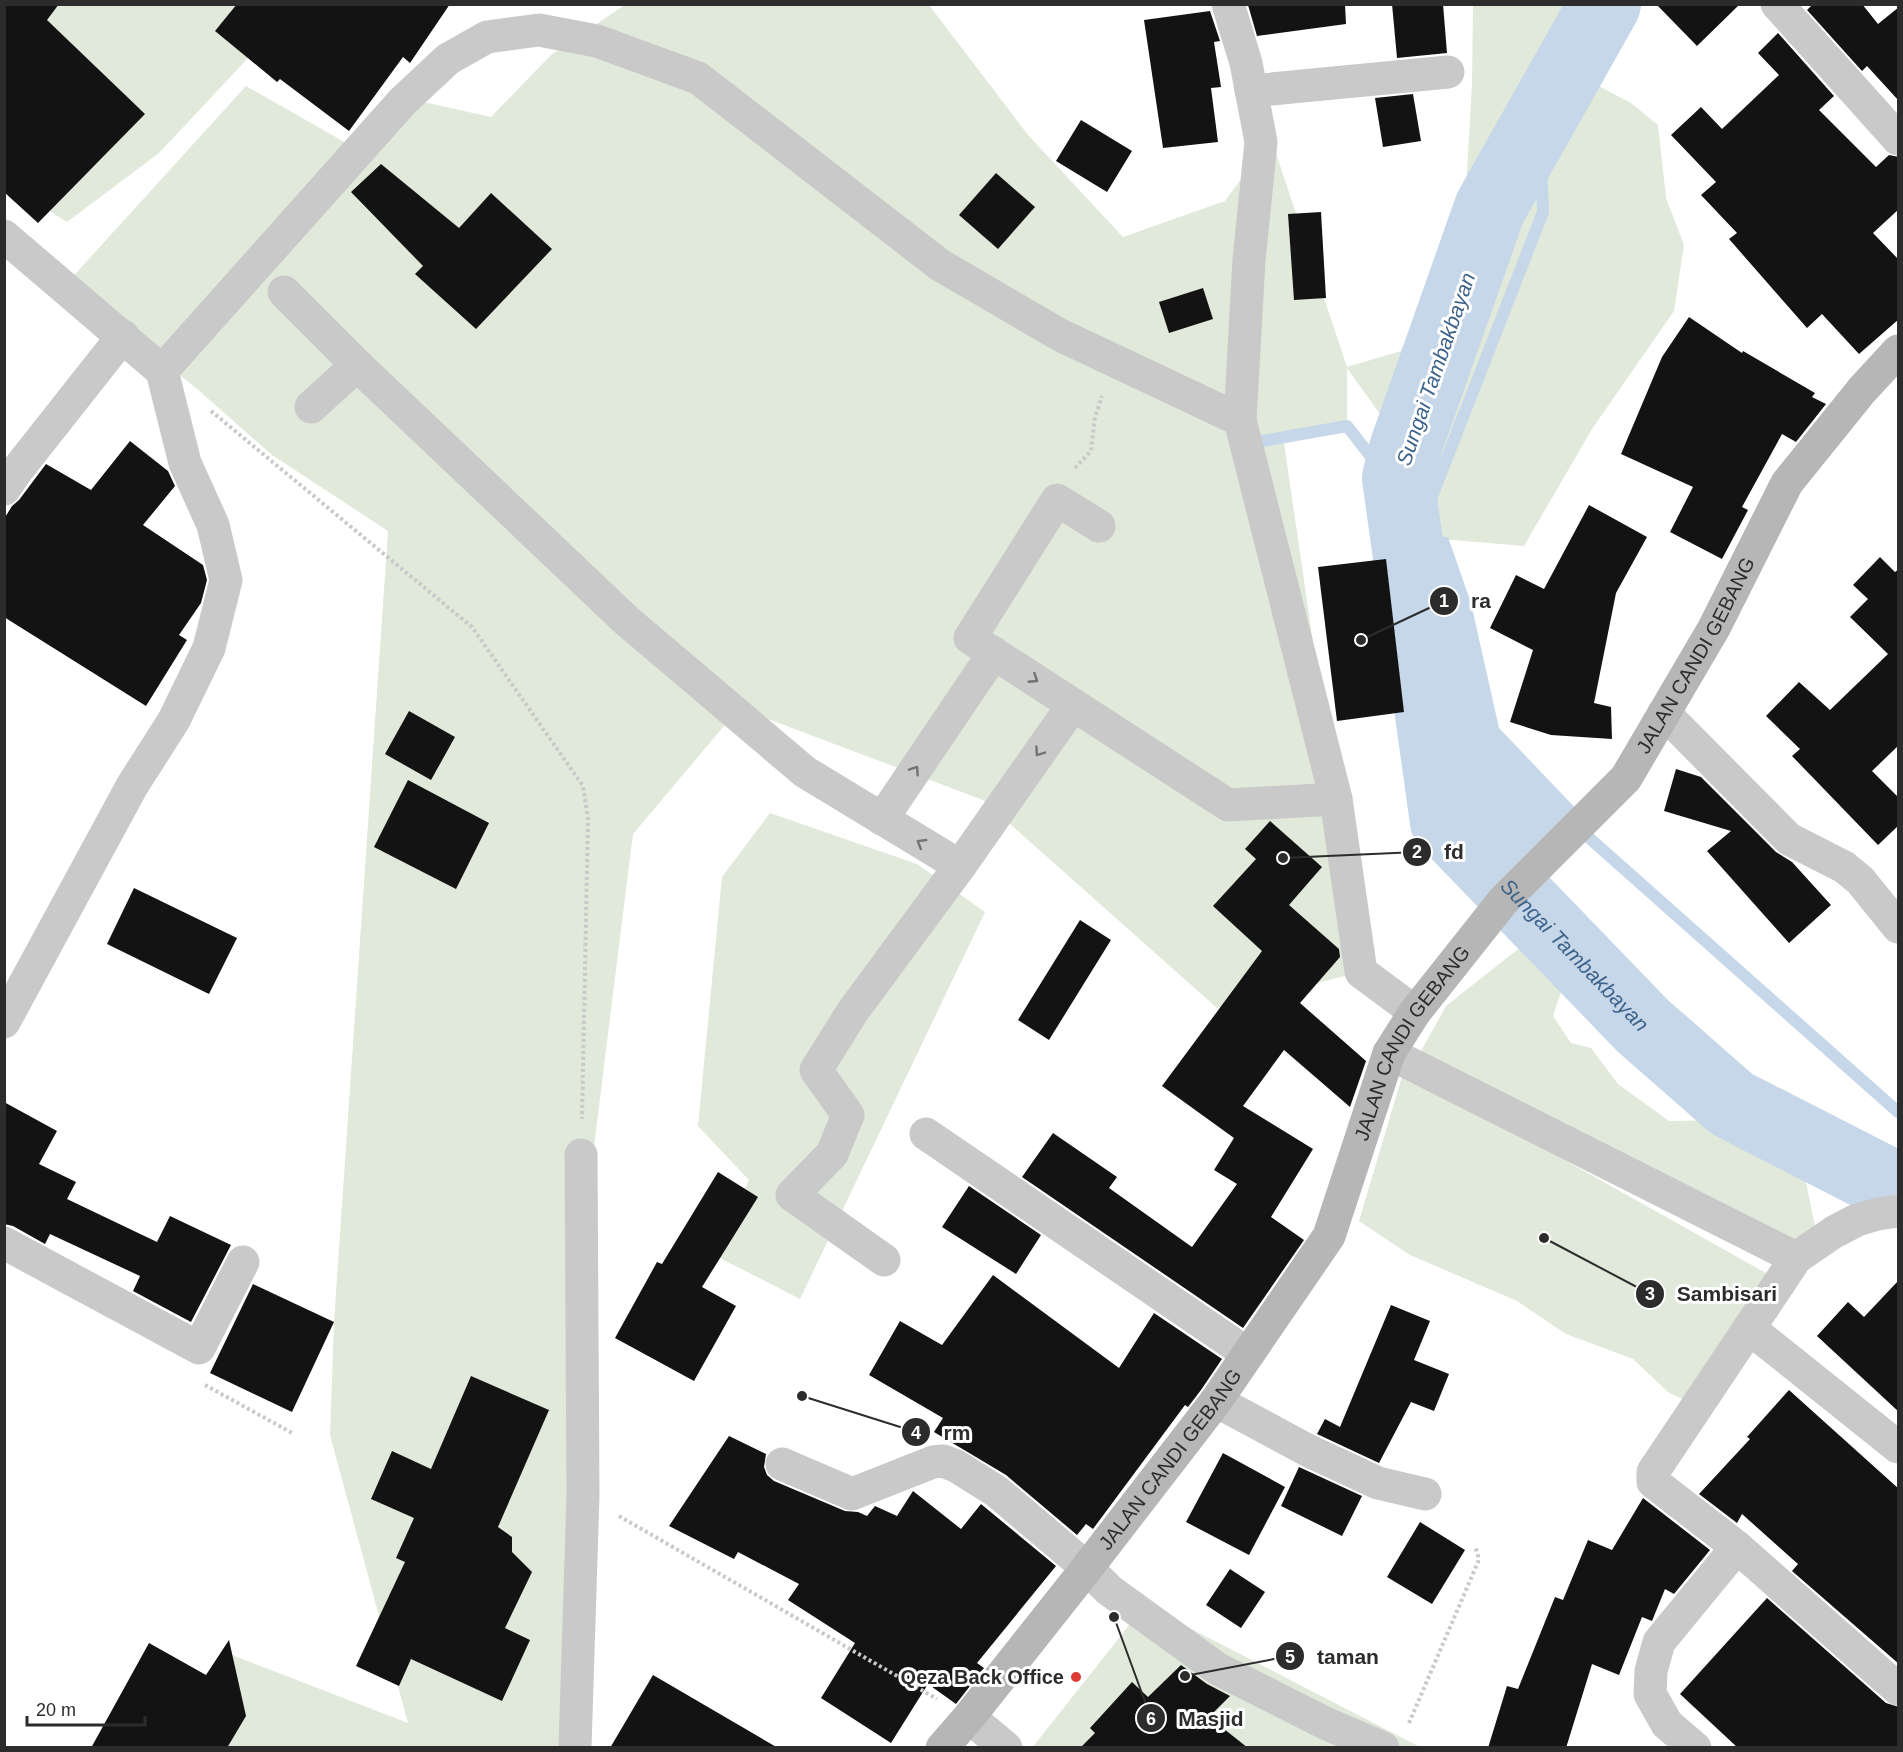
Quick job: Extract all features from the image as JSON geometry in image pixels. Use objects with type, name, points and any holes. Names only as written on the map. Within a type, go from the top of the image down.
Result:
[{"type":"main road","name":"JALAN CANDI GEBANG","points":[[942,1748],[1087,1568],[1216,1401],[1329,1236],[1389,1053],[1415,1012],[1503,901],[1626,778],[1714,628],[1787,483],[1862,390],[1899,351]]},
{"type":"street","points":[[1228,4],[1246,63],[1261,142],[1249,260],[1242,424],[1336,799],[1361,972],[1415,1012]]},
{"type":"street","points":[[1777,4],[1899,139]]},
{"type":"street","points":[[162,371],[403,101],[448,59],[487,37],[539,30],[597,41],[698,78],[940,265],[1060,335],[1242,424]]},
{"type":"street","points":[[1251,90],[1448,72]]},
{"type":"street","points":[[4,236],[162,371],[185,463],[213,525],[226,580],[209,648],[174,720],[132,786],[4,1022]]},
{"type":"street","points":[[284,292],[357,365],[627,621],[805,772],[960,866]]},
{"type":"street","points":[[4,489],[123,336]]},
{"type":"street","points":[[311,406],[357,365]]},
{"type":"street","points":[[1099,526],[1057,500],[970,638],[1228,805],[1336,799]]},
{"type":"street","points":[[882,819],[994,652]]},
{"type":"street","points":[[884,1260],[792,1195],[831,1154],[848,1115],[816,1070],[853,1011],[960,866],[1073,705]]},
{"type":"street","points":[[1664,713],[1789,839],[1844,867],[1860,880],[1899,927]]},
{"type":"street","points":[[1389,1053],[1796,1258]]},
{"type":"street","points":[[926,1134],[1248,1354]]},
{"type":"street","points":[[575,1748],[582,1495],[581,1155]]},
{"type":"street","points":[[1899,1211],[1857,1220],[1834,1232],[1796,1258],[1653,1472],[1653,1482],[1737,1547],[1899,1689]]},
{"type":"street","points":[[4,1243],[199,1348],[243,1262]]},
{"type":"street","points":[[1749,1328],[1899,1447]]},
{"type":"street","points":[[1216,1401],[1309,1452],[1378,1483],[1425,1494]]},
{"type":"street","points":[[782,1464],[852,1494],[933,1462],[944,1461],[996,1491],[1110,1590],[1218,1669],[1327,1724],[1383,1748]]},
{"type":"street","points":[[1695,1748],[1666,1724],[1650,1694],[1651,1671],[1659,1642],[1737,1547]]},
{"type":"street","points":[[969,1717],[1006,1748]]},
{"type":"path","points":[[1068,475],[1091,451],[1095,417],[1106,384],[1119,363]]},
{"type":"path","points":[[208,408],[472,627],[583,786],[588,819],[581,1155]]},
{"type":"path","points":[[582,1495],[969,1717]]},
{"type":"path","points":[[1407,1726],[1479,1562],[1475,1547]]},
{"type":"green space","points":[[626,4],[929,5],[1028,135],[1123,237],[1225,201],[1271,138],[1347,367],[1401,351],[1442,261],[1466,189],[1472,83],[1473,5],[1601,5],[1570,32],[1497,160],[1414,421],[1490,208],[1568,70],[1631,103],[1658,125],[1666,198],[1684,245],[1674,311],[1592,429],[1524,546],[1406,536],[1398,478],[1405,449],[1347,368],[1347,426],[1283,436],[1361,972],[1217,1008],[983,800],[739,708],[633,834],[581,1251],[588,1748],[204,1747],[232,1655],[408,1723],[330,1435],[334,1322],[388,531],[272,455],[196,388],[102,315],[67,283],[246,86],[362,152],[419,101],[491,117],[551,55]]},
{"type":"green space","points":[[4,5],[291,5],[265,40],[159,153],[67,222],[5,183]]},
{"type":"green space","points":[[770,813],[917,864],[985,912],[800,1299],[714,1255],[749,1180],[698,1126],[722,877]]},
{"type":"green space","points":[[1532,938],[1563,986],[1553,1016],[1571,1043],[1591,1048],[1618,1084],[1669,1121],[1720,1120],[1767,1144],[1803,1168],[1816,1231],[1809,1256],[1416,1060],[1446,1006]]},
{"type":"green space","points":[[1404,1070],[1773,1277],[1695,1405],[1668,1392],[1633,1359],[1566,1334],[1517,1301],[1410,1255],[1359,1221]]},
{"type":"green space","points":[[1145,1605],[1420,1747],[1032,1748]]},
{"type":"water","points":[[1406,536],[1448,537],[1471,603],[1499,728],[1582,815],[1518,869],[1456,820]]},
{"type":"building","points":[[4,4],[59,4],[47,20],[145,114],[38,223],[4,192]]},
{"type":"building","points":[[237,4],[450,4],[410,63],[403,57],[349,131],[280,79],[277,82],[215,31]]},
{"type":"building","points":[[1345,4],[1346,24],[1257,36],[1248,5]]},
{"type":"building","points":[[1392,4],[1443,4],[1447,53],[1397,58]]},
{"type":"building","points":[[1656,4],[1740,4],[1697,46]]},
{"type":"building","points":[[1813,4],[1862,4],[1878,24],[1899,7],[1899,101],[1867,66],[1862,71],[1807,10]]},
{"type":"building","points":[[1210,11],[1220,41],[1214,42],[1221,87],[1211,88],[1218,142],[1163,148],[1144,20]]},
{"type":"building","points":[[1778,33],[1834,96],[1819,110],[1876,167],[1889,155],[1899,157],[1899,209],[1873,233],[1899,260],[1899,319],[1859,354],[1822,314],[1807,328],[1729,239],[1737,233],[1701,195],[1716,182],[1671,135],[1701,107],[1722,129],[1779,75],[1758,53]]},
{"type":"building","points":[[1413,94],[1421,141],[1383,147],[1375,98]]},
{"type":"building","points":[[1081,120],[1132,151],[1107,192],[1056,161]]},
{"type":"building","points":[[381,164],[459,228],[491,193],[552,249],[476,329],[415,274],[423,266],[351,192]]},
{"type":"building","points":[[996,173],[1035,207],[998,249],[959,215]]},
{"type":"building","points":[[1321,212],[1326,298],[1294,300],[1288,214]]},
{"type":"building","points":[[1203,288],[1213,319],[1169,333],[1159,302]]},
{"type":"building","points":[[1689,317],[1742,353],[1743,351],[1815,393],[1812,397],[1826,404],[1796,442],[1782,434],[1742,507],[1748,510],[1722,559],[1670,532],[1693,487],[1621,454],[1662,357]]},
{"type":"building","points":[[130,441],[168,471],[175,486],[143,525],[203,565],[207,580],[201,603],[179,635],[187,640],[146,706],[4,617],[4,519],[12,506],[46,464],[91,490]]},
{"type":"building","points":[[1589,505],[1647,537],[1616,593],[1594,703],[1611,707],[1612,739],[1551,735],[1510,722],[1533,650],[1490,628],[1516,575],[1544,589]]},
{"type":"building","points":[[1880,557],[1895,572],[1899,569],[1899,745],[1872,771],[1899,798],[1899,825],[1878,845],[1792,756],[1800,749],[1766,716],[1799,682],[1830,710],[1888,654],[1850,617],[1868,599],[1853,585]]},
{"type":"building","points":[[1386,559],[1404,712],[1337,721],[1318,567]]},
{"type":"building","points":[[409,711],[455,737],[431,780],[385,754]]},
{"type":"building","points":[[1676,769],[1701,777],[1776,852],[1792,862],[1831,905],[1789,943],[1707,851],[1731,831],[1664,811]]},
{"type":"building","points":[[408,780],[489,823],[456,889],[374,847]]},
{"type":"building","points":[[1270,821],[1322,867],[1289,905],[1339,949],[1340,957],[1300,1003],[1366,1061],[1350,1107],[1284,1050],[1243,1106],[1313,1149],[1271,1217],[1304,1240],[1243,1328],[1022,1177],[1053,1133],[1117,1177],[1109,1188],[1192,1247],[1237,1184],[1214,1170],[1234,1138],[1162,1086],[1262,951],[1213,906],[1256,859],[1245,849]]},
{"type":"building","points":[[134,888],[237,938],[209,994],[107,944]]},
{"type":"building","points":[[1080,920],[1111,940],[1049,1040],[1018,1020]]},
{"type":"building","points":[[4,1102],[57,1131],[39,1164],[76,1182],[67,1199],[157,1242],[170,1216],[231,1245],[191,1322],[133,1291],[140,1276],[50,1234],[45,1244],[13,1226],[4,1224]]},
{"type":"building","points":[[718,1172],[758,1197],[702,1287],[736,1306],[694,1381],[615,1338],[657,1262],[662,1264]]},
{"type":"building","points":[[969,1186],[1041,1235],[1016,1274],[942,1227]]},
{"type":"building","points":[[993,1275],[1119,1368],[1154,1313],[1222,1359],[1201,1390],[1188,1407],[1185,1405],[1093,1529],[1086,1524],[1077,1535],[1006,1475],[934,1432],[943,1418],[869,1375],[900,1321],[942,1345]]},
{"type":"building","points":[[1899,1280],[1899,1412],[1817,1336],[1848,1302],[1864,1317]]},
{"type":"building","points":[[253,1284],[334,1322],[292,1412],[210,1373]]},
{"type":"building","points":[[1391,1305],[1430,1321],[1414,1360],[1449,1374],[1434,1411],[1411,1402],[1379,1463],[1317,1434],[1325,1419],[1340,1427]]},
{"type":"building","points":[[471,1376],[549,1410],[498,1527],[512,1537],[512,1552],[532,1572],[505,1628],[530,1640],[502,1701],[411,1659],[399,1686],[356,1666],[405,1562],[396,1558],[414,1518],[371,1499],[392,1451],[431,1469]]},
{"type":"building","points":[[1789,1390],[1899,1489],[1899,1664],[1792,1571],[1798,1564],[1742,1514],[1737,1523],[1699,1494],[1750,1439],[1747,1437]]},
{"type":"building","points":[[729,1436],[766,1454],[764,1467],[767,1475],[774,1481],[845,1511],[858,1512],[867,1516],[875,1506],[897,1516],[913,1491],[961,1529],[981,1504],[1056,1566],[977,1663],[984,1668],[956,1704],[928,1684],[891,1743],[821,1698],[855,1643],[788,1600],[799,1584],[738,1552],[734,1559],[669,1526]]},
{"type":"building","points":[[1223,1453],[1285,1487],[1249,1555],[1186,1522]]},
{"type":"building","points":[[1299,1467],[1362,1496],[1342,1536],[1281,1506]]},
{"type":"building","points":[[1643,1498],[1710,1550],[1674,1594],[1665,1589],[1652,1621],[1642,1617],[1619,1675],[1592,1664],[1566,1748],[1488,1748],[1507,1686],[1518,1689],[1555,1597],[1563,1600],[1588,1540],[1612,1550]]},
{"type":"building","points":[[1420,1522],[1465,1550],[1432,1604],[1387,1577]]},
{"type":"building","points":[[1230,1569],[1265,1592],[1241,1628],[1206,1605]]},
{"type":"building","points":[[1767,1598],[1886,1703],[1899,1707],[1899,1748],[1738,1748],[1680,1694]]},
{"type":"building","points":[[229,1640],[246,1716],[227,1748],[91,1748],[149,1643],[206,1675]]},
{"type":"building","points":[[1181,1665],[1207,1684],[1230,1696],[1209,1717],[1248,1748],[1080,1748],[1095,1733],[1090,1728],[1132,1682],[1148,1697]]},
{"type":"building","points":[[653,1675],[778,1748],[610,1748]]},
{"type":"waterway","points":[[1431,552],[1422,522],[1543,212],[1541,159],[1585,4]]},
{"type":"waterway","name":"Sungai Tambakbayan","points":[[1605,4],[1490,208],[1405,449],[1398,478],[1446,822],[1643,1026],[1732,1104],[1898,1189]]},
{"type":"waterway","points":[[1249,438],[1257,442],[1347,426],[1422,522]]},
{"type":"waterway","points":[[1578,828],[1898,1112]]},
{"type":"place","name":"ra","points":[[1361,640]]},
{"type":"place","name":"fd","points":[[1283,858]]},
{"type":"place","name":"Sambisari","points":[[1544,1238]]},
{"type":"place","name":"rm","points":[[802,1396]]},
{"type":"place","name":"Masjid","points":[[1114,1617]]},
{"type":"place","name":"taman","points":[[1185,1676]]},
{"type":"place","name":"Qeza Back Office","points":[[1076,1677]]}]
